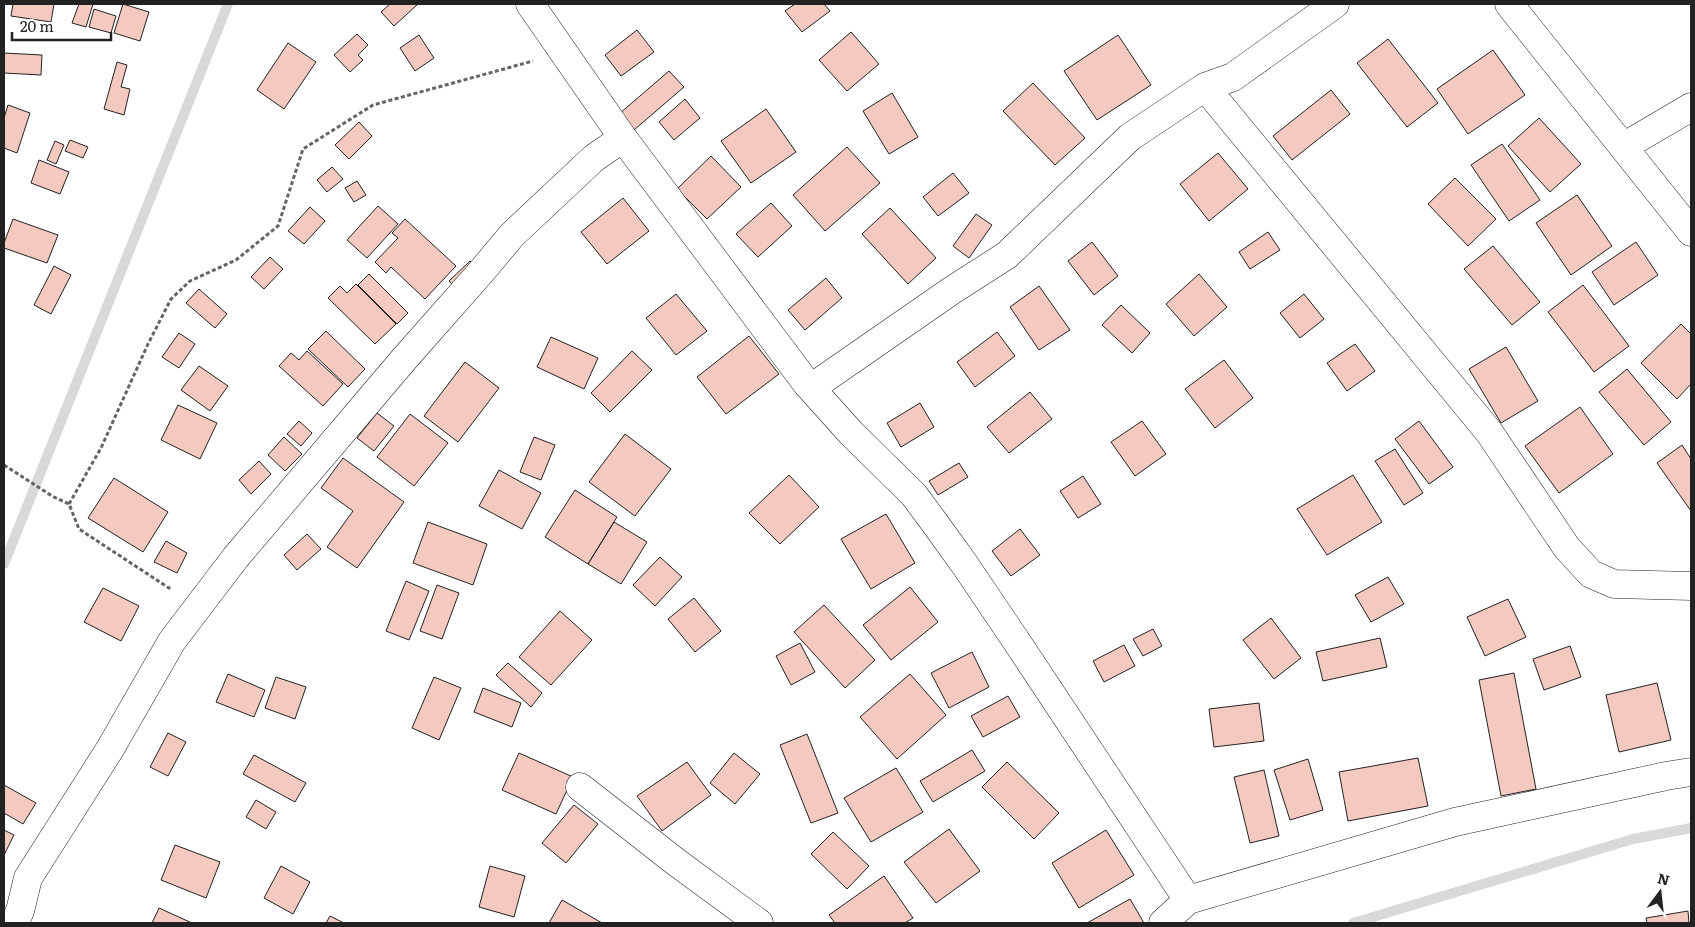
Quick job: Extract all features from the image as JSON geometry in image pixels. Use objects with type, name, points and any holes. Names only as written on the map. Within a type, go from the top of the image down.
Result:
[{"type":"street","points":[[530,4],[623,138],[811,388],[851,433],[914,495],[929,515],[1021,648],[1188,900]]},
{"type":"street","points":[[811,388],[1007,255],[1130,137],[1205,87],[1233,77],[1335,4]]},
{"type":"street","points":[[1508,4],[1691,232]]},
{"type":"street","points":[[1205,87],[1489,432],[1567,548],[1591,574],[1614,584],[1691,586]]},
{"type":"street","points":[[1624,147],[1691,107]]},
{"type":"street","points":[[14,923],[20,911],[28,878],[110,749],[172,641],[236,557],[512,235],[594,158],[623,138]]},
{"type":"street","points":[[1163,923],[1188,900],[1455,822],[1691,772]]},
{"type":"street","points":[[580,787],[676,862],[759,923]]},
{"type":"path","points":[[69,504],[101,448],[148,344],[171,299],[190,281],[236,260],[278,226],[303,149],[373,105],[565,53]]},
{"type":"path","points":[[4,465],[52,496],[69,504],[80,528],[198,607]]},
{"type":"building","points":[[13,4],[54,4],[51,22],[11,16]]},
{"type":"building","points":[[79,4],[93,4],[86,27],[72,23]]},
{"type":"building","points":[[123,4],[149,12],[140,41],[114,33]]},
{"type":"building","points":[[390,4],[418,4],[394,26],[381,12]]},
{"type":"building","points":[[795,4],[824,4],[830,11],[802,32],[785,11]]},
{"type":"building","points":[[94,9],[116,16],[111,33],[89,27]]},
{"type":"building","points":[[637,30],[654,52],[621,76],[605,55]]},
{"type":"building","points":[[851,32],[879,64],[847,91],[819,60]]},
{"type":"building","points":[[357,34],[368,45],[358,55],[363,60],[350,72],[334,55]]},
{"type":"building","points":[[419,35],[434,58],[415,71],[400,48]]},
{"type":"building","points":[[1118,35],[1151,85],[1097,120],[1064,71]]},
{"type":"building","points":[[1388,39],[1438,103],[1407,127],[1357,63]]},
{"type":"building","points":[[288,43],[316,62],[284,109],[257,90]]},
{"type":"building","points":[[1493,50],[1525,95],[1468,134],[1437,89]]},
{"type":"building","points":[[4,53],[42,55],[41,75],[4,73]]},
{"type":"building","points":[[117,62],[127,65],[121,87],[130,89],[124,115],[104,109]]},
{"type":"building","points":[[669,71],[684,87],[634,130],[619,114]]},
{"type":"building","points":[[1033,83],[1085,138],[1055,165],[1003,111]]},
{"type":"building","points":[[1331,90],[1350,114],[1292,160],[1273,136]]},
{"type":"building","points":[[892,93],[918,137],[889,154],[863,111]]},
{"type":"building","points":[[685,99],[700,118],[674,140],[659,122]]},
{"type":"building","points":[[8,105],[30,113],[17,153],[4,148],[4,118]]},
{"type":"building","points":[[766,109],[796,152],[751,183],[721,141]]},
{"type":"building","points":[[1539,118],[1581,164],[1550,192],[1508,146]]},
{"type":"building","points":[[359,122],[372,136],[349,159],[335,145]]},
{"type":"building","points":[[70,140],[88,147],[83,158],[65,151]]},
{"type":"building","points":[[55,141],[64,145],[56,164],[47,160]]},
{"type":"building","points":[[1502,144],[1540,200],[1509,221],[1471,165]]},
{"type":"building","points":[[847,147],[880,183],[825,231],[793,195]]},
{"type":"building","points":[[1218,153],[1248,189],[1209,221],[1180,184]]},
{"type":"building","points":[[711,156],[741,187],[707,219],[677,189]]},
{"type":"building","points":[[39,160],[69,172],[60,194],[31,183]]},
{"type":"building","points":[[332,167],[343,179],[327,192],[317,180]]},
{"type":"building","points":[[953,173],[969,193],[938,216],[923,197]]},
{"type":"building","points":[[1455,178],[1496,219],[1468,246],[1428,204]]},
{"type":"building","points":[[357,181],[366,195],[354,202],[345,188]]},
{"type":"building","points":[[1577,195],[1612,246],[1571,275],[1536,223]]},
{"type":"building","points":[[623,198],[649,231],[607,264],[581,232]]},
{"type":"building","points":[[771,203],[792,226],[758,257],[736,234]]},
{"type":"building","points":[[378,206],[398,224],[367,258],[347,240]]},
{"type":"building","points":[[310,207],[325,221],[304,244],[288,231]]},
{"type":"building","points":[[890,208],[936,258],[908,284],[862,234]]},
{"type":"building","points":[[976,214],[992,225],[969,258],[953,246]]},
{"type":"building","points":[[13,219],[58,235],[47,263],[4,248]]},
{"type":"building","points":[[405,219],[456,266],[425,299],[391,267],[386,273],[375,262],[398,238],[392,233]]},
{"type":"building","points":[[1268,232],[1280,250],[1250,269],[1239,252]]},
{"type":"building","points":[[1092,242],[1118,276],[1094,295],[1068,261]]},
{"type":"building","points":[[1636,242],[1658,275],[1614,305],[1592,272]]},
{"type":"building","points":[[1493,246],[1540,302],[1512,325],[1464,269]]},
{"type":"building","points":[[270,257],[283,269],[264,289],[251,277]]},
{"type":"building","points":[[470,261],[479,271],[458,290],[449,281]]},
{"type":"building","points":[[54,266],[71,275],[51,314],[34,305]]},
{"type":"building","points":[[369,274],[408,313],[397,324],[358,285]]},
{"type":"building","points":[[1199,274],[1227,307],[1194,336],[1166,304]]},
{"type":"building","points":[[826,278],[842,298],[805,330],[788,310]]},
{"type":"building","points":[[356,284],[396,324],[375,344],[328,298],[340,286],[347,293]]},
{"type":"building","points":[[1583,285],[1629,346],[1594,372],[1548,312]]},
{"type":"building","points":[[1039,286],[1070,330],[1039,350],[1010,307]]},
{"type":"building","points":[[199,289],[227,314],[215,328],[186,303]]},
{"type":"building","points":[[676,294],[707,331],[676,355],[646,318]]},
{"type":"building","points":[[1304,294],[1324,319],[1300,338],[1280,313]]},
{"type":"building","points":[[1121,305],[1150,333],[1132,353],[1102,325]]},
{"type":"building","points":[[1681,324],[1691,334],[1691,384],[1677,399],[1641,363]]},
{"type":"building","points":[[326,331],[365,369],[348,387],[308,349]]},
{"type":"building","points":[[997,332],[1015,356],[975,387],[957,362]]},
{"type":"building","points":[[179,333],[195,344],[179,368],[162,357]]},
{"type":"building","points":[[749,336],[779,374],[726,414],[697,377]]},
{"type":"building","points":[[551,337],[598,358],[584,389],[537,367]]},
{"type":"building","points":[[1355,344],[1375,371],[1347,391],[1327,363]]},
{"type":"building","points":[[1506,347],[1538,401],[1501,423],[1469,369]]},
{"type":"building","points":[[307,351],[343,384],[323,406],[279,366],[291,353],[299,360]]},
{"type":"building","points":[[632,351],[652,370],[610,412],[591,393]]},
{"type":"building","points":[[1224,360],[1253,398],[1215,428],[1185,389]]},
{"type":"building","points":[[465,362],[499,388],[458,442],[424,416]]},
{"type":"building","points":[[199,366],[228,386],[210,411],[181,390]]},
{"type":"building","points":[[1627,369],[1671,422],[1644,445],[1599,392]]},
{"type":"building","points":[[1030,392],[1052,419],[1009,453],[987,427]]},
{"type":"building","points":[[920,403],[934,427],[901,447],[887,423]]},
{"type":"building","points":[[178,405],[217,423],[200,459],[161,440]]},
{"type":"building","points":[[1580,407],[1613,454],[1559,493],[1525,446]]},
{"type":"building","points":[[377,413],[394,426],[374,451],[357,438]]},
{"type":"building","points":[[410,414],[448,443],[414,486],[377,457]]},
{"type":"building","points":[[299,421],[312,433],[301,446],[287,434]]},
{"type":"building","points":[[1142,421],[1166,454],[1135,476],[1111,442]]},
{"type":"building","points":[[1419,421],[1453,467],[1429,484],[1395,439]]},
{"type":"building","points":[[625,434],[671,469],[635,516],[589,482]]},
{"type":"building","points":[[284,437],[302,454],[285,471],[268,455]]},
{"type":"building","points":[[534,437],[555,445],[541,480],[520,472]]},
{"type":"building","points":[[1682,445],[1691,459],[1691,511],[1657,463]]},
{"type":"building","points":[[1395,449],[1423,493],[1404,505],[1375,461]]},
{"type":"building","points":[[343,458],[404,502],[357,568],[327,547],[353,511],[321,488]]},
{"type":"building","points":[[259,461],[271,474],[251,494],[239,480]]},
{"type":"building","points":[[959,463],[968,477],[938,495],[929,481]]},
{"type":"building","points":[[499,470],[541,493],[522,529],[479,506]]},
{"type":"building","points":[[789,475],[819,507],[780,544],[749,513]]},
{"type":"building","points":[[1353,475],[1382,522],[1327,555],[1297,509]]},
{"type":"building","points":[[1083,476],[1101,504],[1078,518],[1060,491]]},
{"type":"building","points":[[114,478],[168,512],[143,552],[88,518]]},
{"type":"building","points":[[575,490],[617,517],[588,564],[545,537]]},
{"type":"building","points":[[886,514],[915,563],[871,589],[841,539]]},
{"type":"building","points":[[428,522],[487,544],[473,585],[413,563]]},
{"type":"building","points":[[614,522],[647,542],[621,584],[588,564]]},
{"type":"building","points":[[1020,529],[1040,555],[1011,576],[992,551]]},
{"type":"building","points":[[307,534],[321,549],[297,570],[284,555]]},
{"type":"building","points":[[166,541],[187,553],[177,573],[154,562]]},
{"type":"building","points":[[660,557],[682,577],[655,606],[633,585]]},
{"type":"building","points":[[1388,577],[1404,604],[1371,622],[1355,595]]},
{"type":"building","points":[[406,581],[429,591],[409,640],[386,631]]},
{"type":"building","points":[[437,585],[459,593],[442,639],[420,631]]},
{"type":"building","points":[[910,587],[938,622],[891,660],[863,625]]},
{"type":"building","points":[[103,588],[139,606],[121,641],[84,622]]},
{"type":"building","points":[[694,598],[721,631],[695,652],[668,619]]},
{"type":"building","points":[[1508,599],[1526,637],[1485,656],[1467,617]]},
{"type":"building","points":[[824,605],[875,660],[845,688],[794,632]]},
{"type":"building","points":[[560,611],[592,640],[551,685],[519,657]]},
{"type":"building","points":[[1271,618],[1301,658],[1274,679],[1243,640]]},
{"type":"building","points":[[1153,629],[1162,646],[1143,656],[1133,639]]},
{"type":"building","points":[[1380,638],[1387,667],[1323,681],[1316,652]]},
{"type":"building","points":[[800,643],[815,672],[791,685],[776,656]]},
{"type":"building","points":[[1124,645],[1135,666],[1104,682],[1093,661]]},
{"type":"building","points":[[1570,646],[1581,677],[1544,690],[1533,659]]},
{"type":"building","points":[[972,652],[989,687],[949,708],[931,673]]},
{"type":"building","points":[[508,663],[542,693],[531,707],[496,675]]},
{"type":"building","points":[[1514,673],[1536,789],[1501,796],[1479,680]]},
{"type":"building","points":[[228,674],[265,690],[254,717],[216,702]]},
{"type":"building","points":[[910,674],[946,715],[897,759],[860,717]]},
{"type":"building","points":[[276,677],[306,687],[295,719],[265,708]]},
{"type":"building","points":[[434,677],[461,688],[439,740],[412,728]]},
{"type":"building","points":[[1657,683],[1671,740],[1619,752],[1606,695]]},
{"type":"building","points":[[483,688],[521,703],[512,727],[474,712]]},
{"type":"building","points":[[1008,696],[1020,717],[983,737],[971,716]]},
{"type":"building","points":[[1259,703],[1264,741],[1214,747],[1209,709]]},
{"type":"building","points":[[168,733],[186,742],[168,776],[150,767]]},
{"type":"building","points":[[807,734],[838,813],[811,823],[780,745]]},
{"type":"building","points":[[972,750],[985,771],[933,802],[920,781]]},
{"type":"building","points":[[519,753],[573,777],[556,814],[502,790]]},
{"type":"building","points":[[734,753],[760,774],[735,804],[710,783]]},
{"type":"building","points":[[254,755],[306,783],[295,802],[243,774]]},
{"type":"building","points":[[1418,758],[1428,806],[1348,821],[1339,772]]},
{"type":"building","points":[[1308,759],[1323,810],[1290,820],[1274,770]]},
{"type":"building","points":[[687,762],[711,795],[662,831],[637,796]]},
{"type":"building","points":[[1007,762],[1059,813],[1034,839],[982,787]]},
{"type":"building","points":[[896,768],[923,812],[871,842],[844,798]]},
{"type":"building","points":[[1264,770],[1279,836],[1250,843],[1234,777]]},
{"type":"building","points":[[4,785],[36,803],[23,824],[4,813]]},
{"type":"building","points":[[256,800],[276,812],[266,829],[246,817]]},
{"type":"building","points":[[574,805],[598,824],[566,863],[542,843]]},
{"type":"building","points":[[949,829],[980,871],[936,903],[904,862]]},
{"type":"building","points":[[4,830],[14,835],[4,855]]},
{"type":"building","points":[[1106,830],[1134,875],[1079,908],[1052,863]]},
{"type":"building","points":[[833,832],[869,866],[847,889],[811,854]]},
{"type":"building","points":[[175,845],[220,862],[206,898],[161,880]]},
{"type":"building","points":[[281,866],[310,882],[293,914],[264,898]]},
{"type":"building","points":[[490,866],[525,876],[514,917],[479,907]]},
{"type":"building","points":[[884,876],[913,918],[905,923],[835,923],[829,915]]},
{"type":"building","points":[[1130,899],[1144,923],[1087,923]]},
{"type":"building","points":[[562,900],[602,923],[549,923]]},
{"type":"building","points":[[159,908],[192,923],[152,923]]},
{"type":"building","points":[[1688,911],[1689,923],[1647,923],[1646,918]]},
{"type":"building","points":[[330,916],[344,923],[326,923]]},
{"type":"waterway","points":[[4,564],[228,4]]},
{"type":"waterway","points":[[1353,923],[1633,839],[1691,828]]}]
